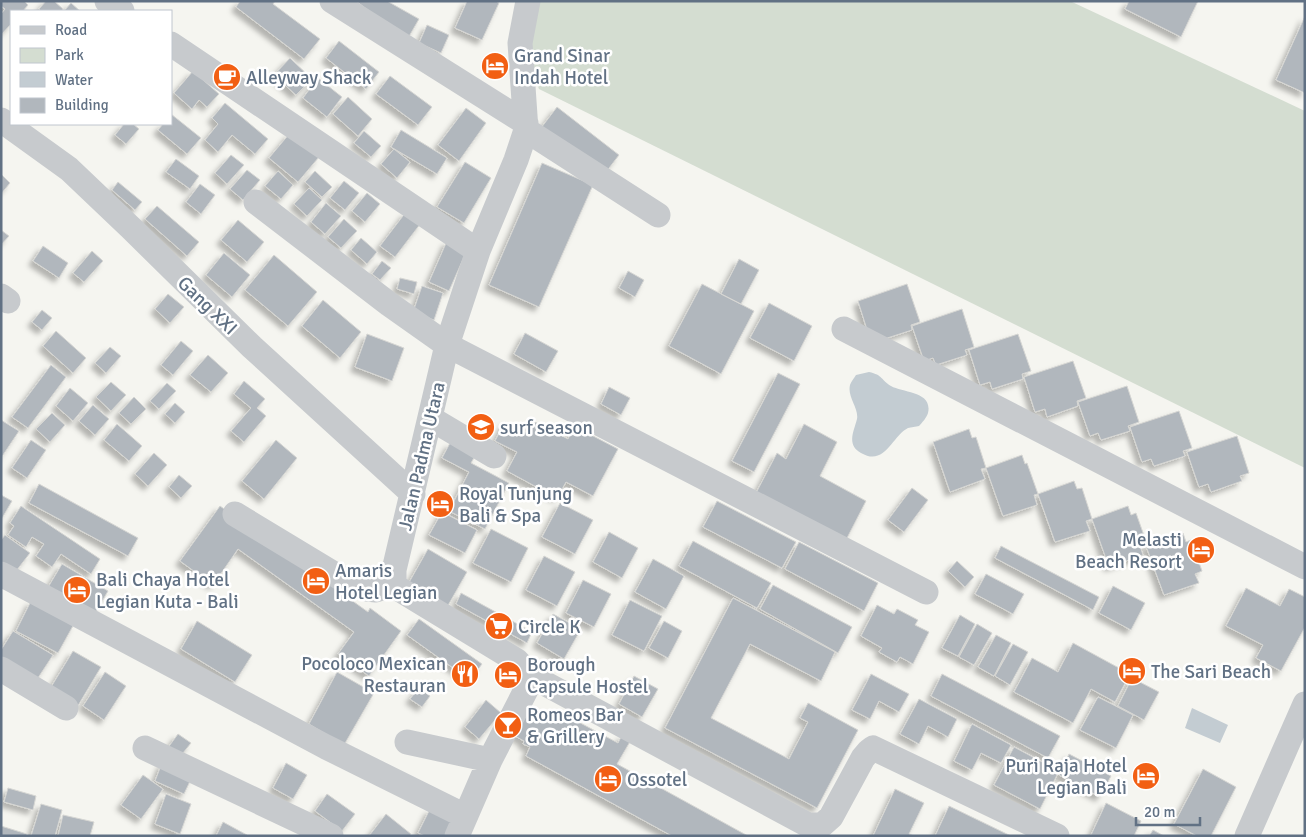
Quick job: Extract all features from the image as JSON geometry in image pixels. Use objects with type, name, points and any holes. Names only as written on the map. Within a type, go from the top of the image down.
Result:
[{"type":"street","points":[[107,1],[120,10]]},
{"type":"street","points":[[332,1],[526,126],[658,215]]},
{"type":"street","name":"Jalan Padma Utara","points":[[394,584],[394,570],[447,344],[478,251],[516,160],[526,126],[520,42],[528,1]]},
{"type":"street","points":[[172,45],[478,251]]},
{"type":"street","name":"Gang XXI","points":[[1,120],[68,169],[132,228],[252,347],[413,494]]},
{"type":"street","points":[[256,202],[389,304],[447,344],[926,592]]},
{"type":"street","points":[[844,329],[1305,567]]},
{"type":"street","points":[[430,418],[494,456]]},
{"type":"street","points":[[235,514],[344,580],[367,589],[376,590],[394,584],[399,590],[516,661],[530,681],[649,749]]},
{"type":"street","points":[[1,574],[326,748],[461,826],[490,760],[530,681]]},
{"type":"street","points":[[1,669],[66,708]]},
{"type":"street","points":[[530,681],[808,825],[822,825],[831,817],[863,758],[874,748],[1057,836]]},
{"type":"street","points":[[1247,836],[1305,704]]},
{"type":"street","points":[[407,742],[490,760]]},
{"type":"street","points":[[145,748],[331,836]]},
{"type":"green space","points":[[535,1],[1070,1],[1305,111],[1305,468],[539,89],[523,50]]},
{"type":"water","points":[[869,372],[879,376],[891,386],[922,397],[926,400],[928,406],[928,413],[919,426],[908,428],[902,432],[888,449],[876,456],[861,453],[856,450],[852,442],[857,415],[850,394],[850,385],[856,375]]},
{"type":"water","points":[[1192,708],[1228,725],[1220,743],[1185,728]]},
{"type":"building","points":[[1,1],[24,1],[28,5],[24,10],[10,10],[10,25],[1,35],[1,14],[5,9],[1,6]]},
{"type":"building","points":[[46,1],[54,1],[63,9],[40,10]]},
{"type":"building","points":[[240,1],[275,1],[273,4],[320,39],[304,59],[236,7]]},
{"type":"building","points":[[356,1],[387,1],[419,19],[407,40]]},
{"type":"building","points":[[467,1],[496,1],[499,3],[482,40],[455,28]]},
{"type":"building","points":[[1129,1],[1198,1],[1181,37],[1125,9]]},
{"type":"building","points":[[71,3],[79,10],[65,10]]},
{"type":"building","points":[[1305,16],[1305,93],[1276,80]]},
{"type":"building","points":[[427,25],[449,35],[441,53],[419,43]]},
{"type":"building","points":[[339,41],[379,72],[366,89],[326,58]]},
{"type":"building","points":[[290,58],[312,79],[296,95],[274,75]]},
{"type":"building","points":[[193,71],[219,94],[207,107],[199,100],[192,109],[174,93]]},
{"type":"building","points":[[390,76],[432,107],[418,125],[376,94]]},
{"type":"building","points":[[318,78],[342,97],[327,117],[303,98]]},
{"type":"building","points":[[348,97],[372,119],[358,136],[333,114]]},
{"type":"building","points":[[225,103],[268,139],[255,154],[232,135],[218,152],[205,140],[218,124],[212,118]]},
{"type":"building","points":[[557,107],[619,155],[603,176],[541,128]]},
{"type":"building","points":[[466,108],[486,123],[459,161],[438,145]]},
{"type":"building","points":[[172,115],[201,138],[187,154],[158,130],[162,125],[172,125]]},
{"type":"building","points":[[123,125],[134,125],[139,129],[126,144],[115,135]]},
{"type":"building","points":[[401,130],[447,158],[437,174],[391,147]]},
{"type":"building","points":[[364,131],[381,146],[371,157],[354,143]]},
{"type":"building","points":[[290,133],[319,157],[298,182],[269,158]]},
{"type":"building","points":[[394,149],[410,162],[397,178],[381,164]]},
{"type":"building","points":[[231,155],[244,165],[227,184],[215,173]]},
{"type":"building","points":[[176,159],[199,176],[190,189],[166,172]]},
{"type":"building","points":[[465,162],[491,178],[464,223],[437,207]]},
{"type":"building","points":[[542,163],[593,185],[539,307],[489,285]]},
{"type":"building","points":[[247,170],[260,180],[243,200],[230,189]]},
{"type":"building","points":[[278,171],[293,185],[281,199],[265,186]]},
{"type":"building","points":[[315,171],[332,187],[322,197],[305,182]]},
{"type":"building","points":[[1,174],[10,183],[1,194]]},
{"type":"building","points":[[344,181],[359,193],[345,210],[330,198]]},
{"type":"building","points":[[118,182],[142,202],[135,210],[112,190]]},
{"type":"building","points":[[200,184],[215,195],[201,214],[186,202]]},
{"type":"building","points":[[309,188],[322,200],[307,216],[294,204]]},
{"type":"building","points":[[367,193],[380,204],[365,222],[352,211]]},
{"type":"building","points":[[326,203],[341,216],[325,234],[311,222]]},
{"type":"building","points":[[157,206],[199,242],[187,256],[145,219]]},
{"type":"building","points":[[406,212],[421,223],[395,257],[380,246]]},
{"type":"building","points":[[344,219],[357,231],[341,248],[328,237]]},
{"type":"building","points":[[238,220],[264,242],[247,262],[221,240]]},
{"type":"building","points":[[1,230],[9,236],[1,245]]},
{"type":"building","points":[[361,238],[377,252],[367,264],[351,250]]},
{"type":"building","points":[[447,241],[467,250],[449,291],[429,282]]},
{"type":"building","points":[[43,246],[68,263],[59,278],[33,261]]},
{"type":"building","points":[[92,251],[103,261],[84,282],[73,273]]},
{"type":"building","points":[[224,253],[250,275],[232,297],[206,275]]},
{"type":"building","points":[[274,255],[317,292],[288,326],[245,290]]},
{"type":"building","points":[[739,259],[759,270],[741,304],[721,294]]},
{"type":"building","points":[[382,261],[391,268],[380,280],[372,274]]},
{"type":"building","points":[[628,271],[644,280],[635,297],[619,288]]},
{"type":"building","points":[[400,278],[417,282],[414,294],[397,289]]},
{"type":"building","points":[[702,284],[754,311],[721,374],[669,346]]},
{"type":"building","points":[[907,284],[920,322],[911,325],[912,330],[881,340],[869,336],[858,301]]},
{"type":"building","points":[[422,286],[443,293],[434,320],[413,312]]},
{"type":"building","points":[[168,294],[184,307],[170,323],[155,309]]},
{"type":"building","points":[[323,300],[361,332],[340,358],[302,326]]},
{"type":"building","points":[[769,303],[812,326],[794,361],[750,338]]},
{"type":"building","points":[[962,309],[974,347],[965,350],[967,355],[936,365],[933,358],[924,361],[912,326]]},
{"type":"building","points":[[42,310],[52,318],[42,330],[32,322]]},
{"type":"building","points":[[56,331],[86,358],[73,373],[43,346]]},
{"type":"building","points":[[525,333],[558,351],[546,372],[514,354]]},
{"type":"building","points":[[367,334],[404,348],[392,381],[355,367]]},
{"type":"building","points":[[1018,334],[1031,371],[1022,374],[1023,379],[992,389],[990,382],[980,385],[969,350]]},
{"type":"building","points":[[181,341],[193,351],[173,375],[161,365]]},
{"type":"building","points":[[110,347],[121,356],[106,373],[95,363]]},
{"type":"building","points":[[208,355],[228,373],[211,392],[190,375]]},
{"type":"building","points":[[1073,361],[1086,398],[1077,401],[1078,406],[1047,417],[1045,409],[1035,412],[1024,377]]},
{"type":"building","points":[[51,365],[66,377],[28,428],[12,417]]},
{"type":"building","points":[[778,373],[800,384],[754,472],[732,461]]},
{"type":"building","points":[[244,381],[265,399],[257,408],[266,416],[244,442],[231,431],[251,408],[234,394]]},
{"type":"building","points":[[111,382],[126,395],[111,411],[96,397]]},
{"type":"building","points":[[167,383],[176,391],[159,409],[150,401]]},
{"type":"building","points":[[1127,386],[1139,422],[1128,426],[1130,431],[1101,440],[1098,433],[1090,436],[1078,402]]},
{"type":"building","points":[[609,387],[630,398],[621,415],[601,404]]},
{"type":"building","points":[[70,388],[88,403],[73,421],[56,406]]},
{"type":"building","points":[[134,397],[146,409],[131,424],[119,413]]},
{"type":"building","points":[[175,403],[185,412],[175,423],[165,414]]},
{"type":"building","points":[[93,405],[109,419],[95,435],[79,421]]},
{"type":"building","points":[[1179,411],[1192,448],[1183,451],[1185,456],[1154,466],[1151,459],[1142,462],[1130,427]]},
{"type":"building","points":[[52,413],[65,425],[50,442],[36,429]]},
{"type":"building","points":[[1,420],[19,431],[1,458]]},
{"type":"building","points":[[533,421],[568,439],[574,426],[618,449],[593,496],[566,482],[557,498],[507,471],[517,452],[495,441],[505,422],[527,433]]},
{"type":"building","points":[[117,424],[142,446],[129,461],[104,440]]},
{"type":"building","points":[[804,424],[837,442],[820,476],[866,501],[846,540],[756,493],[777,453],[786,459]]},
{"type":"building","points":[[969,429],[972,438],[976,437],[986,468],[981,469],[985,479],[950,492],[933,442]]},
{"type":"building","points":[[1237,436],[1249,473],[1240,476],[1242,481],[1211,492],[1208,484],[1199,487],[1187,452]]},
{"type":"building","points":[[31,440],[46,450],[27,478],[12,468]]},
{"type":"building","points":[[276,440],[297,458],[264,499],[242,481]]},
{"type":"building","points":[[450,443],[475,456],[471,463],[509,483],[485,529],[449,511],[469,472],[442,458]]},
{"type":"building","points":[[154,453],[167,465],[148,486],[135,474]]},
{"type":"building","points":[[1022,455],[1025,464],[1027,463],[1038,494],[1034,495],[1037,505],[1003,516],[986,468]]},
{"type":"building","points":[[179,475],[192,486],[181,498],[169,487]]},
{"type":"building","points":[[1074,481],[1077,489],[1082,488],[1092,519],[1086,521],[1090,531],[1055,542],[1038,494]]},
{"type":"building","points":[[39,484],[138,538],[128,556],[29,503]]},
{"type":"building","points":[[912,488],[928,500],[904,532],[888,520]]},
{"type":"building","points":[[1,495],[12,501],[1,520]]},
{"type":"building","points":[[717,501],[796,542],[782,568],[703,527]]},
{"type":"building","points":[[560,503],[593,520],[575,554],[542,537]]},
{"type":"building","points":[[21,506],[100,559],[91,574],[61,554],[52,567],[36,556],[44,544],[32,537],[26,547],[8,535],[14,526],[10,523]]},
{"type":"building","points":[[220,506],[368,612],[370,608],[401,631],[369,676],[338,654],[354,632],[238,549],[213,585],[180,561]]},
{"type":"building","points":[[1128,506],[1131,515],[1136,513],[1147,544],[1140,546],[1143,555],[1109,567],[1092,519]]},
{"type":"building","points":[[442,512],[477,530],[465,553],[429,535]]},
{"type":"building","points":[[491,529],[528,548],[511,582],[473,563]]},
{"type":"building","points":[[609,532],[638,548],[622,578],[593,562]]},
{"type":"building","points":[[1183,533],[1186,542],[1191,540],[1202,571],[1195,574],[1199,583],[1164,595],[1146,546]]},
{"type":"building","points":[[5,535],[30,553],[13,575],[1,567],[1,540]]},
{"type":"building","points":[[693,541],[771,583],[757,608],[679,566]]},
{"type":"building","points":[[799,542],[878,583],[864,611],[785,569]]},
{"type":"building","points":[[1001,546],[1099,597],[1093,610],[995,558]]},
{"type":"building","points":[[428,549],[467,572],[446,609],[407,586]]},
{"type":"building","points":[[544,556],[575,572],[557,606],[526,590]]},
{"type":"building","points":[[653,559],[684,576],[666,609],[635,592]]},
{"type":"building","points":[[957,561],[974,577],[965,587],[948,571]]},
{"type":"building","name":"Bali Chaya Hotel Legian Kuta - Bali","points":[[62,564],[108,591],[93,617],[47,589]]},
{"type":"building","points":[[986,574],[1024,594],[1013,614],[975,594]]},
{"type":"building","points":[[583,580],[611,594],[594,627],[566,613]]},
{"type":"building","points":[[773,585],[852,627],[838,653],[760,609]]},
{"type":"building","points":[[1113,586],[1145,603],[1131,630],[1099,613]]},
{"type":"building","points":[[1246,588],[1280,606],[1289,589],[1305,597],[1305,627],[1281,671],[1256,658],[1263,645],[1226,626]]},
{"type":"building","points":[[461,593],[532,632],[527,643],[456,604]]},
{"type":"building","points":[[733,598],[835,652],[821,681],[750,644],[711,718],[789,759],[808,722],[800,718],[808,703],[858,730],[817,808],[665,728]]},
{"type":"building","points":[[630,600],[662,616],[644,651],[612,635]]},
{"type":"building","points":[[31,601],[74,624],[58,653],[16,631]]},
{"type":"building","points":[[877,605],[894,614],[897,609],[918,620],[915,625],[929,632],[913,664],[900,657],[897,662],[879,652],[882,648],[861,636]]},
{"type":"building","points":[[553,614],[581,629],[564,659],[537,643]]},
{"type":"building","points":[[960,615],[975,624],[958,656],[942,648]]},
{"type":"building","points":[[419,619],[482,664],[470,680],[407,635]]},
{"type":"building","points":[[197,621],[252,655],[235,682],[181,649]]},
{"type":"building","points":[[664,621],[682,631],[668,658],[649,648]]},
{"type":"building","points":[[977,624],[992,633],[974,665],[959,657]]},
{"type":"building","points":[[13,631],[53,655],[34,684],[1,664],[1,650]]},
{"type":"building","points":[[996,635],[1011,643],[994,676],[978,667]]},
{"type":"building","points":[[1073,643],[1130,674],[1115,702],[1091,689],[1073,723],[1014,692],[1032,658],[1058,672]]},
{"type":"building","points":[[1013,644],[1028,652],[1010,685],[995,676]]},
{"type":"building","points":[[73,651],[101,667],[76,709],[48,692]]},
{"type":"building","points":[[105,672],[126,686],[104,720],[83,706]]},
{"type":"building","points":[[337,672],[374,693],[344,745],[309,724]]},
{"type":"building","points":[[871,674],[909,694],[899,712],[879,701],[870,719],[852,710]]},
{"type":"building","points":[[942,674],[1060,736],[1048,758],[931,696]]},
{"type":"building","points":[[634,676],[658,689],[642,717],[619,704]]},
{"type":"building","points":[[1132,678],[1159,692],[1144,720],[1118,706]]},
{"type":"building","points":[[419,688],[430,696],[422,707],[410,699]]},
{"type":"building","points":[[1098,697],[1133,715],[1116,748],[1080,730]]},
{"type":"building","points":[[919,699],[957,719],[948,737],[928,726],[919,744],[900,734]]},
{"type":"building","points":[[486,700],[501,713],[479,739],[465,727]]},
{"type":"building","name":"Ossotel","points":[[530,709],[539,714],[541,711],[552,717],[556,710],[618,743],[622,735],[631,740],[617,764],[748,836],[672,836],[526,756],[530,747],[523,744],[524,741],[515,736]]},
{"type":"building","points":[[972,724],[1011,745],[1001,763],[981,753],[972,770],[954,761]]},
{"type":"building","points":[[178,734],[191,743],[179,758],[167,749]]},
{"type":"building","points":[[1014,747],[1059,771],[1040,809],[994,785]]},
{"type":"building","points":[[1069,754],[1111,776],[1100,797],[1059,775]]},
{"type":"building","points":[[162,763],[192,777],[184,794],[155,781]]},
{"type":"building","points":[[286,763],[307,775],[293,799],[273,788]]},
{"type":"building","points":[[1203,769],[1236,787],[1211,836],[1197,836],[1174,824]]},
{"type":"building","points":[[143,775],[163,789],[141,819],[121,805]]},
{"type":"building","points":[[8,788],[36,796],[33,810],[4,802]]},
{"type":"building","points":[[895,789],[924,803],[909,834],[914,836],[873,836]]},
{"type":"building","points":[[166,794],[191,804],[180,834],[155,824]]},
{"type":"building","points":[[327,794],[355,814],[342,831],[315,811]]},
{"type":"building","points":[[1106,803],[1141,821],[1134,836],[1091,835]]},
{"type":"building","points":[[41,804],[62,810],[55,836],[31,836]]},
{"type":"building","points":[[949,806],[1011,836],[935,836]]},
{"type":"building","points":[[430,809],[455,821],[448,836],[425,836],[418,833]]},
{"type":"building","points":[[386,814],[411,834],[409,836],[369,836]]},
{"type":"building","points":[[63,815],[94,822],[90,836],[58,836]]},
{"type":"building","points":[[223,822],[247,835],[216,836]]},
{"type":"building","points":[[1,826],[27,834],[26,836],[1,836]]},
{"type":"building","points":[[1153,830],[1164,836],[1149,836]]},
{"type":"place","name":"Grand Sinar Indah Hotel","points":[[495,66]]},
{"type":"place","name":"Alleyway Shack","points":[[227,77]]},
{"type":"place","name":"surf season","points":[[481,427]]},
{"type":"place","name":"Royal Tunjung Bali & Spa","points":[[440,504]]},
{"type":"place","name":"Melasti Beach Resort","points":[[1201,550]]},
{"type":"place","name":"Amaris Hotel Legian","points":[[316,581]]},
{"type":"place","name":"Bali Chaya Hotel Legian Kuta - Bali","points":[[77,590]]},
{"type":"place","name":"Circle K","points":[[499,626]]},
{"type":"place","name":"The Sari Beach","points":[[1132,671]]},
{"type":"place","name":"Pocoloco Mexican Restauran","points":[[465,674]]},
{"type":"place","name":"Borough Capsule Hostel","points":[[508,675]]},
{"type":"place","name":"Romeos Bar & Grillery","points":[[508,725]]},
{"type":"place","name":"Puri Raja Hotel Legian Bali","points":[[1146,776]]},
{"type":"place","name":"Ossotel","points":[[608,779]]}]
